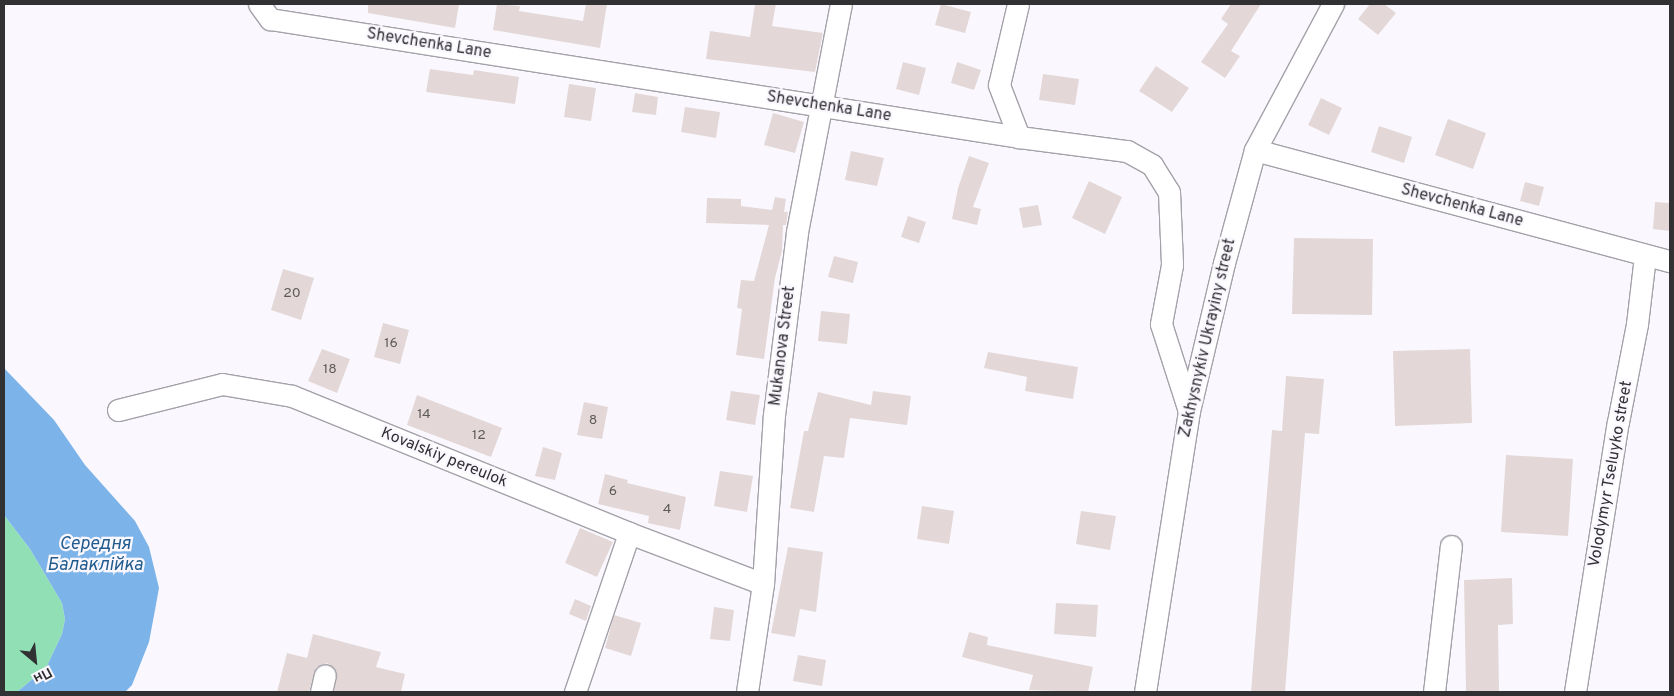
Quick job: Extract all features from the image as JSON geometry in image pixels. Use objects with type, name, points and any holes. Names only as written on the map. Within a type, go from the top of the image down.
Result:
[{"type":"street","name":"Shevchenka Lane","points":[[259,4],[270,19],[1018,137],[1127,151],[1152,165],[1169,192],[1172,265],[1160,324],[1190,410]]},
{"type":"street","name":"Mukanova Street","points":[[747,692],[763,584],[774,415],[796,242],[824,106],[841,4]]},
{"type":"street","points":[[1018,4],[999,85],[1018,137]]},
{"type":"street","name":"Zakhysnykiv Ukrayiny street","points":[[1145,692],[1190,410],[1224,263],[1255,150],[1332,4]]},
{"type":"street","name":"Shevchenka Lane","points":[[1255,150],[1645,256],[1670,261]]},
{"type":"street","name":"Volodymyr Tseluyko street","points":[[1575,692],[1618,422],[1637,324],[1645,256]]},
{"type":"street","name":"Kovalskiy pereulok","points":[[118,410],[222,384],[292,396],[629,534],[763,584]]},
{"type":"street","points":[[574,692],[629,534]]},
{"type":"street","points":[[1434,692],[1451,546]]},
{"type":"green space","points":[[4,515],[30,549],[62,603],[65,619],[62,634],[46,668],[17,692],[4,692]]},
{"type":"water","name":"Середня Балаклійка","points":[[4,368],[54,420],[85,465],[135,521],[149,547],[159,588],[149,642],[132,685],[125,692],[17,692],[46,668],[62,634],[65,619],[62,603],[30,549],[4,515]]},
{"type":"building","points":[[368,4],[459,4],[455,28],[368,13]]},
{"type":"building","points":[[497,4],[520,6],[519,11],[583,21],[586,4],[607,4],[600,48],[493,30]]},
{"type":"building","points":[[755,4],[776,4],[772,26],[823,33],[815,72],[706,59],[710,31],[750,37]]},
{"type":"building","points":[[941,4],[971,12],[965,33],[935,25]]},
{"type":"building","points":[[1231,4],[1261,4],[1231,51],[1240,56],[1225,78],[1201,62],[1228,24],[1221,19]]},
{"type":"building","points":[[1370,4],[1384,4],[1396,13],[1378,35],[1358,19]]},
{"type":"building","points":[[903,62],[926,68],[919,95],[896,89]]},
{"type":"building","points":[[957,62],[981,70],[974,90],[951,83]]},
{"type":"building","points":[[1156,66],[1189,88],[1172,112],[1139,91]]},
{"type":"building","points":[[430,69],[473,75],[474,70],[519,77],[515,104],[426,92]]},
{"type":"building","points":[[1043,74],[1079,79],[1075,105],[1039,100]]},
{"type":"building","points":[[569,84],[596,88],[591,121],[564,117]]},
{"type":"building","points":[[635,93],[658,97],[656,115],[632,112]]},
{"type":"building","points":[[1321,98],[1342,108],[1329,135],[1308,125]]},
{"type":"building","points":[[685,107],[720,112],[716,138],[681,132]]},
{"type":"building","points":[[773,113],[804,122],[795,153],[764,145]]},
{"type":"building","points":[[1448,119],[1486,133],[1473,169],[1435,155]]},
{"type":"building","points":[[1379,126],[1412,137],[1404,163],[1371,152]]},
{"type":"building","points":[[851,151],[884,158],[877,186],[845,180]]},
{"type":"building","points":[[969,156],[989,163],[973,207],[981,209],[977,225],[952,219],[958,188]]},
{"type":"building","points":[[1089,181],[1122,197],[1105,234],[1072,218]]},
{"type":"building","points":[[1525,182],[1544,187],[1539,206],[1520,201]]},
{"type":"building","points":[[775,197],[786,199],[784,212],[788,212],[786,225],[783,225],[782,251],[775,278],[764,359],[736,355],[742,309],[737,308],[741,280],[754,281],[769,225],[706,223],[707,198],[741,199],[741,206],[772,210]]},
{"type":"building","points":[[1655,202],[1670,203],[1670,231],[1653,229]]},
{"type":"building","points":[[1038,205],[1042,225],[1023,228],[1019,208]]},
{"type":"building","points":[[908,216],[926,222],[919,243],[901,237]]},
{"type":"building","points":[[1294,238],[1373,239],[1372,315],[1292,314]]},
{"type":"building","points":[[834,256],[858,262],[853,283],[828,277]]},
{"type":"building","points":[[283,269],[314,278],[301,320],[271,310]]},
{"type":"building","points":[[821,311],[850,314],[847,344],[818,341]]},
{"type":"building","points":[[383,323],[409,330],[400,364],[374,357]]},
{"type":"building","points":[[322,349],[350,359],[337,393],[308,381]]},
{"type":"building","points":[[1470,349],[1472,423],[1395,426],[1393,351]]},
{"type":"building","points":[[988,352],[1078,367],[1073,399],[1025,391],[1027,377],[984,368]]},
{"type":"building","points":[[1286,376],[1324,379],[1319,434],[1305,433],[1285,692],[1251,692],[1272,430],[1282,431]]},
{"type":"building","points":[[731,391],[760,395],[755,425],[726,420]]},
{"type":"building","points":[[873,391],[911,396],[907,425],[850,418],[844,458],[824,456],[814,512],[790,508],[804,431],[808,431],[818,392],[871,405]]},
{"type":"building","points":[[417,395],[502,428],[491,457],[407,425]]},
{"type":"building","points":[[584,402],[608,407],[602,439],[577,435]]},
{"type":"building","points":[[543,447],[562,453],[555,480],[535,476]]},
{"type":"building","points":[[1506,455],[1573,459],[1568,536],[1501,532]]},
{"type":"building","points":[[720,471],[753,476],[747,512],[714,506]]},
{"type":"building","points":[[605,474],[628,480],[627,483],[686,497],[680,530],[648,523],[649,516],[598,504]]},
{"type":"building","points":[[922,506],[954,511],[949,544],[917,539]]},
{"type":"building","points":[[1081,511],[1116,516],[1110,550],[1076,544]]},
{"type":"building","points":[[580,528],[613,542],[597,577],[565,563]]},
{"type":"building","points":[[788,547],[823,552],[816,612],[800,609],[795,637],[771,633]]},
{"type":"building","points":[[1512,578],[1513,624],[1498,625],[1499,692],[1466,692],[1464,580]]},
{"type":"building","points":[[575,599],[591,606],[586,621],[569,614]]},
{"type":"building","points":[[1056,603],[1098,605],[1096,637],[1054,634]]},
{"type":"building","points":[[714,607],[734,610],[730,641],[710,639]]},
{"type":"building","points":[[614,615],[641,623],[631,656],[605,648]]},
{"type":"building","points":[[969,632],[988,637],[987,645],[1093,667],[1088,692],[1029,690],[1033,675],[962,657]]},
{"type":"building","points":[[313,634],[381,652],[376,667],[405,674],[401,692],[334,692],[337,672],[327,663],[316,667],[309,692],[277,692],[287,653],[307,658]]},
{"type":"building","points":[[798,655],[826,660],[822,686],[793,681]]}]
